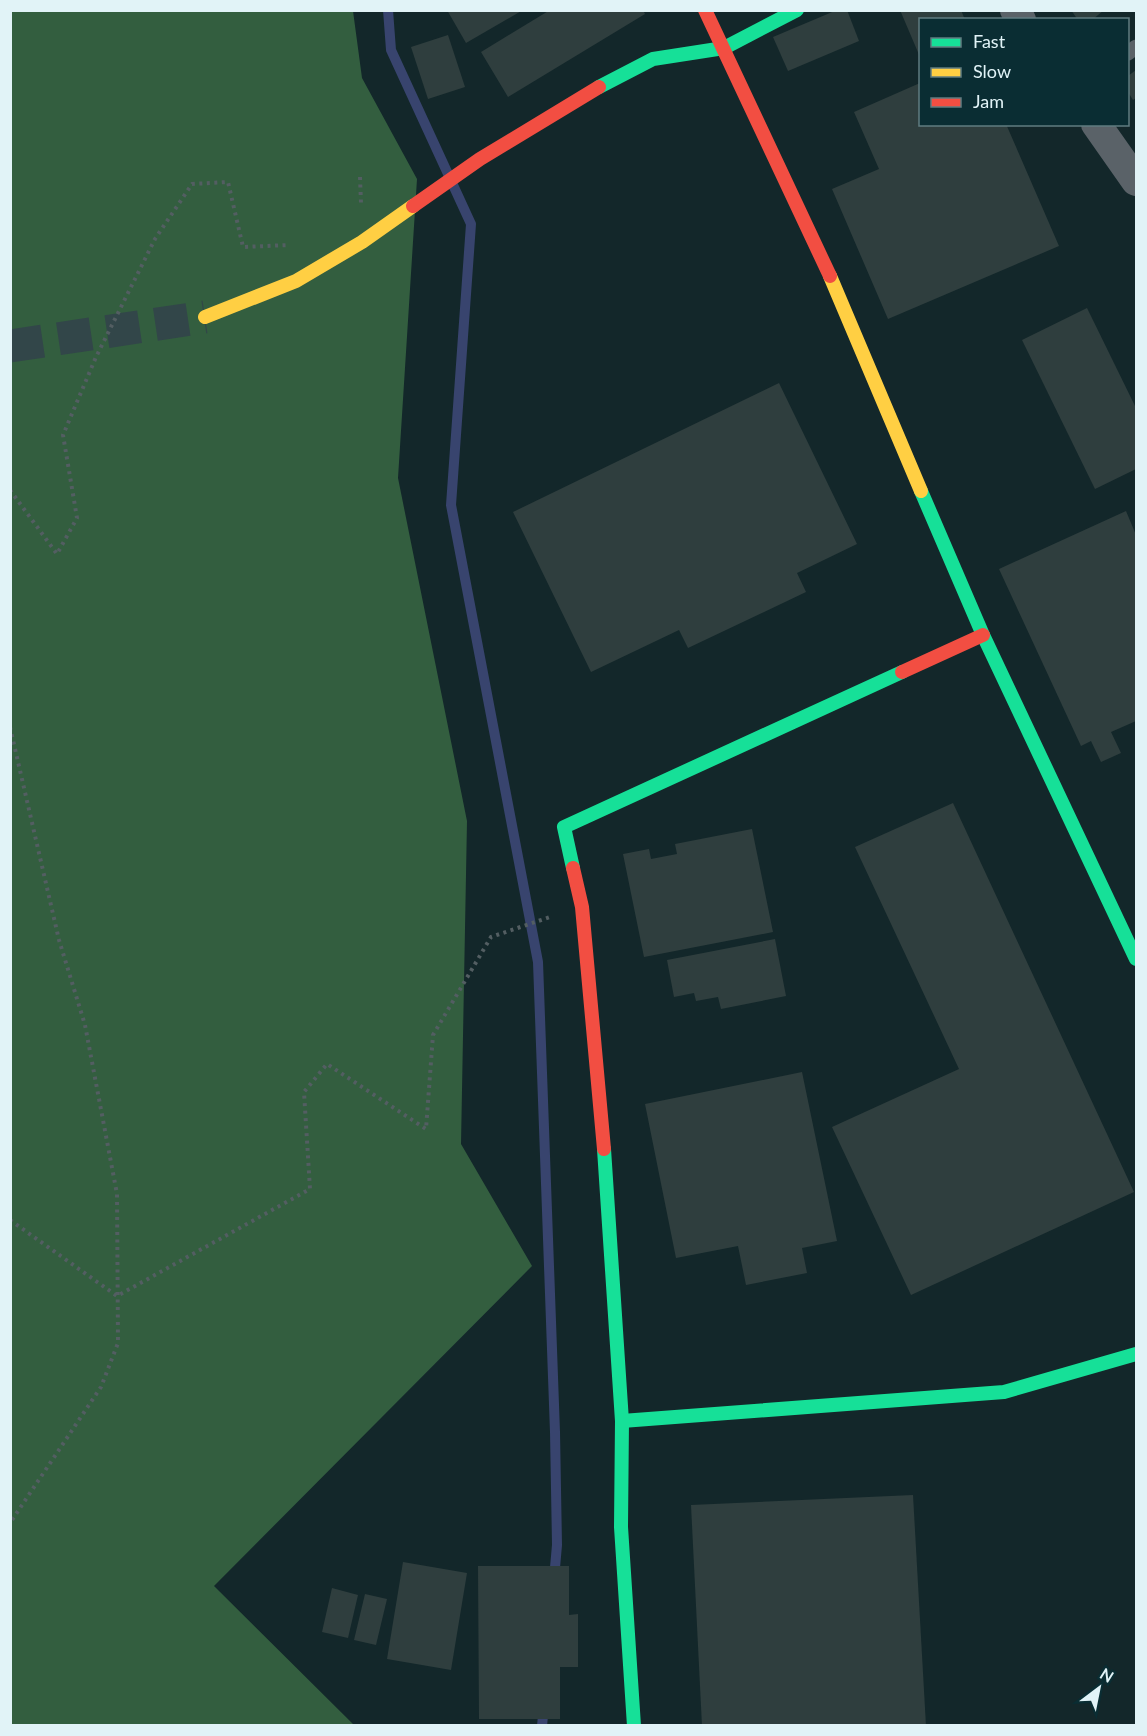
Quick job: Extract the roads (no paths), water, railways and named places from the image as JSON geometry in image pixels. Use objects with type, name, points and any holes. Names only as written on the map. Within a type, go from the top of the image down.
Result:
[{"type":"street","points":[[705,10],[831,279],[983,635],[1137,959]]},
{"type":"street","points":[[205,317],[296,281],[362,242],[469,167],[577,98],[652,59],[724,48],[797,10]]},
{"type":"street","points":[[1097,126],[1137,181]]},
{"type":"street","points":[[634,1725],[621,1527],[622,1421],[601,1096],[582,907],[564,827],[983,635]]},
{"type":"street","points":[[622,1421],[1004,1392],[1137,1354]]},
{"type":"waterway","points":[[388,10],[391,50],[471,224],[451,505],[538,962],[555,1432],[557,1545],[554,1579]]},
{"type":"waterway","points":[[542,1726],[544,1705]]},
{"type":"tunnel","points":[[10,346],[205,317]]}]
